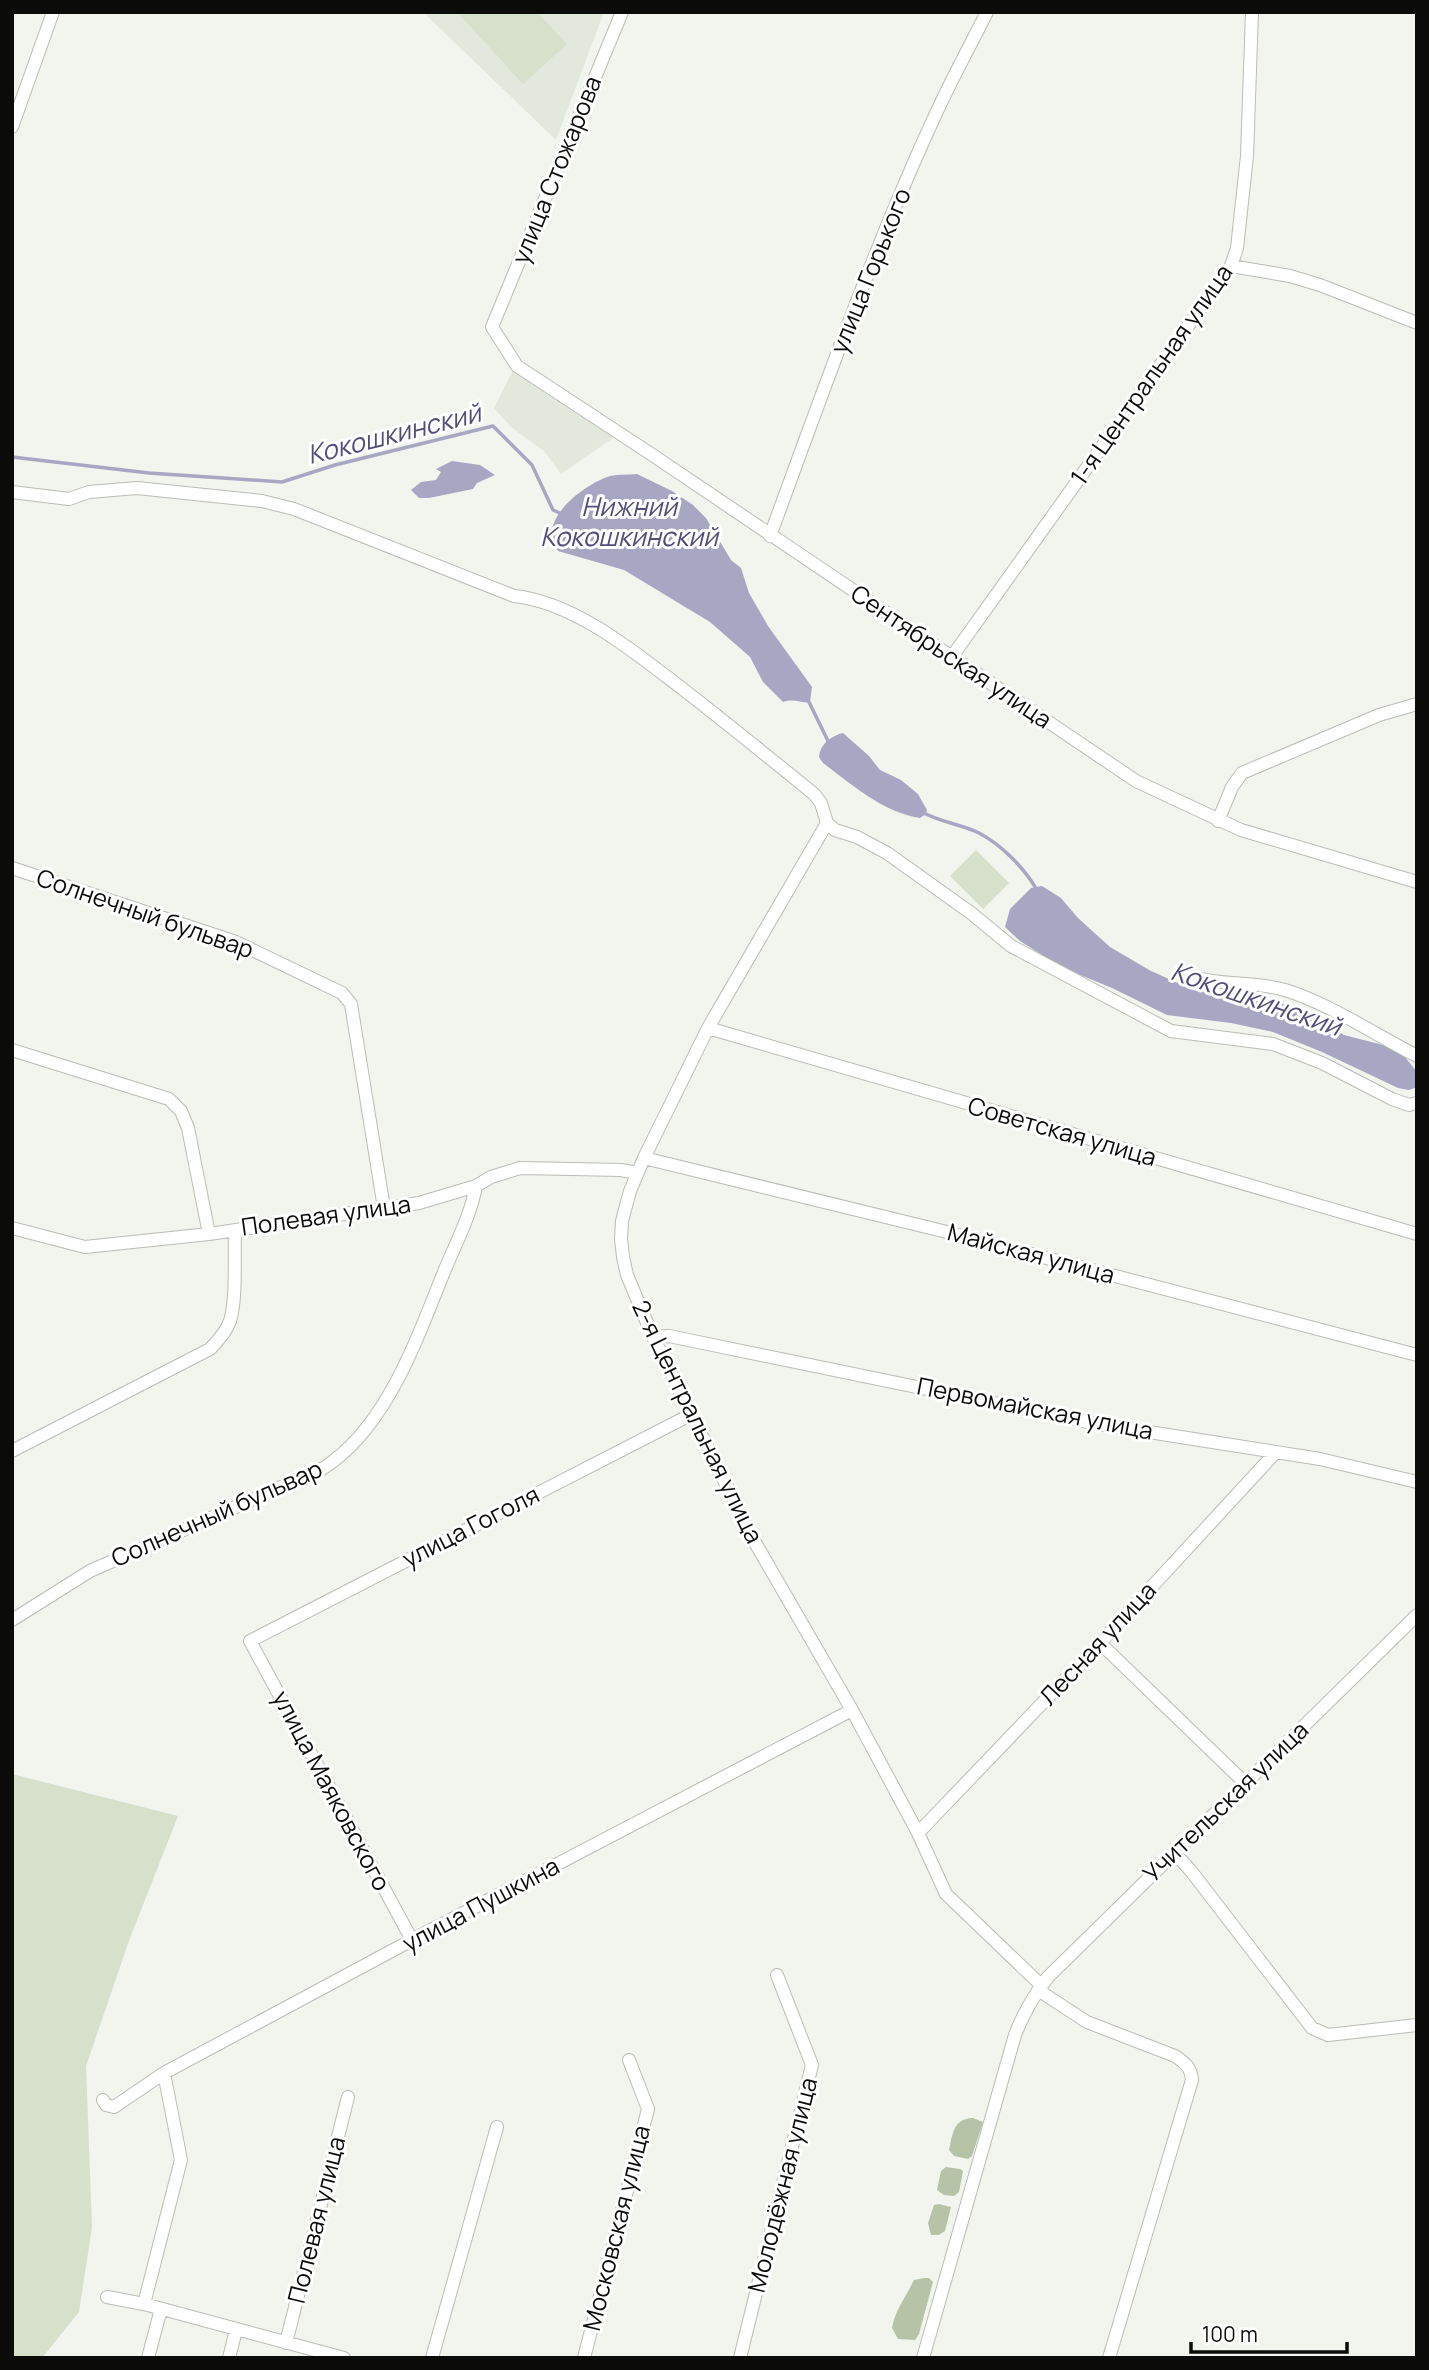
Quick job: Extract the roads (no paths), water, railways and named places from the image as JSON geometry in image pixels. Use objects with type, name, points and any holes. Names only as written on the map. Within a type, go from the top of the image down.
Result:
[{"type":"street","points":[[12,127],[53,12]]},
{"type":"street","name":"улица Стожарова","points":[[517,366],[492,327],[622,12]]},
{"type":"street","name":"улица Горького","points":[[770,536],[885,233],[939,107],[987,12]]},
{"type":"street","name":"1-я Центральная улица","points":[[951,658],[1231,266],[1237,248],[1248,156],[1252,12]]},
{"type":"street","points":[[1231,266],[1290,276],[1320,285],[1417,323]]},
{"type":"street","name":"Сентябрьская улица","points":[[517,366],[1136,781],[1218,821],[1252,834],[1417,882]]},
{"type":"street","points":[[12,492],[69,499],[96,490],[137,488],[262,501],[294,509],[514,596],[543,601],[594,625],[616,639],[752,742],[814,794],[821,803],[827,823],[835,830],[887,853],[971,913],[1011,946],[1171,1031],[1273,1044],[1322,1063],[1392,1099],[1409,1105],[1417,1103]]},
{"type":"street","points":[[1218,821],[1232,788],[1242,773],[1379,715],[1417,704]]},
{"type":"street","name":"2-я Центральная улица","points":[[827,823],[708,1028],[644,1157],[626,1205],[621,1239],[627,1275],[653,1337],[752,1539],[852,1710],[918,1833],[946,1894],[1040,1988]]},
{"type":"street","name":"Солнечный бульвар","points":[[12,868],[236,942],[342,993],[351,1004],[384,1209]]},
{"type":"street","points":[[1193,977],[1213,982],[1258,984],[1307,998],[1417,1056]]},
{"type":"street","name":"Советская улица","points":[[708,1028],[1417,1234]]},
{"type":"street","points":[[12,1050],[169,1099],[181,1111],[188,1128],[209,1234]]},
{"type":"street","name":"Майская улица","points":[[644,1157],[951,1233],[1417,1355]]},
{"type":"street","name":"Полевая улица","points":[[12,1228],[85,1247],[209,1234],[434,1200],[520,1168],[621,1170],[637,1173]]},
{"type":"street","name":"Солнечный бульвар","points":[[12,1620],[90,1571],[310,1475],[336,1460],[384,1404],[421,1328],[476,1186]]},
{"type":"street","points":[[12,1451],[211,1349],[230,1323],[233,1309],[235,1230]]},
{"type":"street","name":"Первомайская улица","points":[[653,1337],[669,1336],[1093,1423],[1344,1464],[1417,1482]]},
{"type":"street","name":"улица Гоголя","points":[[250,1641],[692,1414]]},
{"type":"street","name":"Лесная улица","points":[[918,1833],[1100,1643],[1276,1452]]},
{"type":"street","name":"Учительская улица","points":[[923,2358],[1016,2035],[1024,2013],[1040,1988],[1174,1852],[1417,1615]]},
{"type":"street","name":"улица Маяковского","points":[[250,1641],[412,1940]]},
{"type":"street","points":[[1100,1643],[1245,1783]]},
{"type":"street","name":"улица Пушкина","points":[[108,2104],[412,1940],[852,1710]]},
{"type":"street","points":[[1174,1852],[1249,1946],[1297,2012],[1317,2032],[1342,2035],[1417,2025]]},
{"type":"street","name":"Молодёжная улица","points":[[740,2358],[813,2065],[777,1975]]},
{"type":"street","points":[[1040,1988],[1087,2022],[1175,2056],[1191,2072],[1189,2091],[1109,2358]]},
{"type":"street","name":"Московская улица","points":[[584,2358],[648,2109],[629,2060]]},
{"type":"street","points":[[144,2304],[181,2160],[164,2073]]},
{"type":"street","name":"Полевая улица","points":[[286,2343],[348,2097]]},
{"type":"street","points":[[432,2358],[497,2127]]},
{"type":"street","points":[[107,2297],[144,2304],[344,2358]]},
{"type":"street","points":[[148,2358],[162,2309]]},
{"type":"street","points":[[229,2358],[236,2330]]},
{"type":"water","points":[[452,461],[480,465],[495,475],[477,483],[473,489],[429,498],[419,498],[411,490],[421,482],[436,480],[441,472],[436,469]]},
{"type":"water","name":"Нижний Кокошкинский","points":[[637,474],[672,491],[706,518],[731,560],[741,568],[749,593],[768,626],[812,687],[810,702],[783,702],[763,682],[750,657],[710,622],[624,570],[558,551],[552,540],[552,528],[565,506],[599,480],[613,475]]},
{"type":"water","points":[[843,733],[869,756],[880,770],[901,780],[918,794],[927,810],[926,814],[920,818],[881,804],[823,763],[819,757],[824,744],[830,738]]},
{"type":"water","points":[[1042,886],[1061,898],[1078,918],[1110,947],[1151,971],[1196,991],[1269,999],[1305,1012],[1344,1035],[1387,1046],[1405,1057],[1417,1072],[1417,1087],[1409,1090],[1398,1088],[1273,1032],[1231,1023],[1167,1015],[1061,967],[1020,941],[1005,927],[1010,909],[1031,888]]},
{"type":"waterway","name":"Кокошкинский","points":[[12,457],[149,473],[282,482],[335,465],[493,426],[532,465],[553,510],[562,514]]},
{"type":"waterway","name":"Кокошкинский","points":[[808,700],[829,743]]},
{"type":"waterway","name":"Кокошкинский","points":[[922,812],[988,838],[1012,858],[1037,890]]}]
